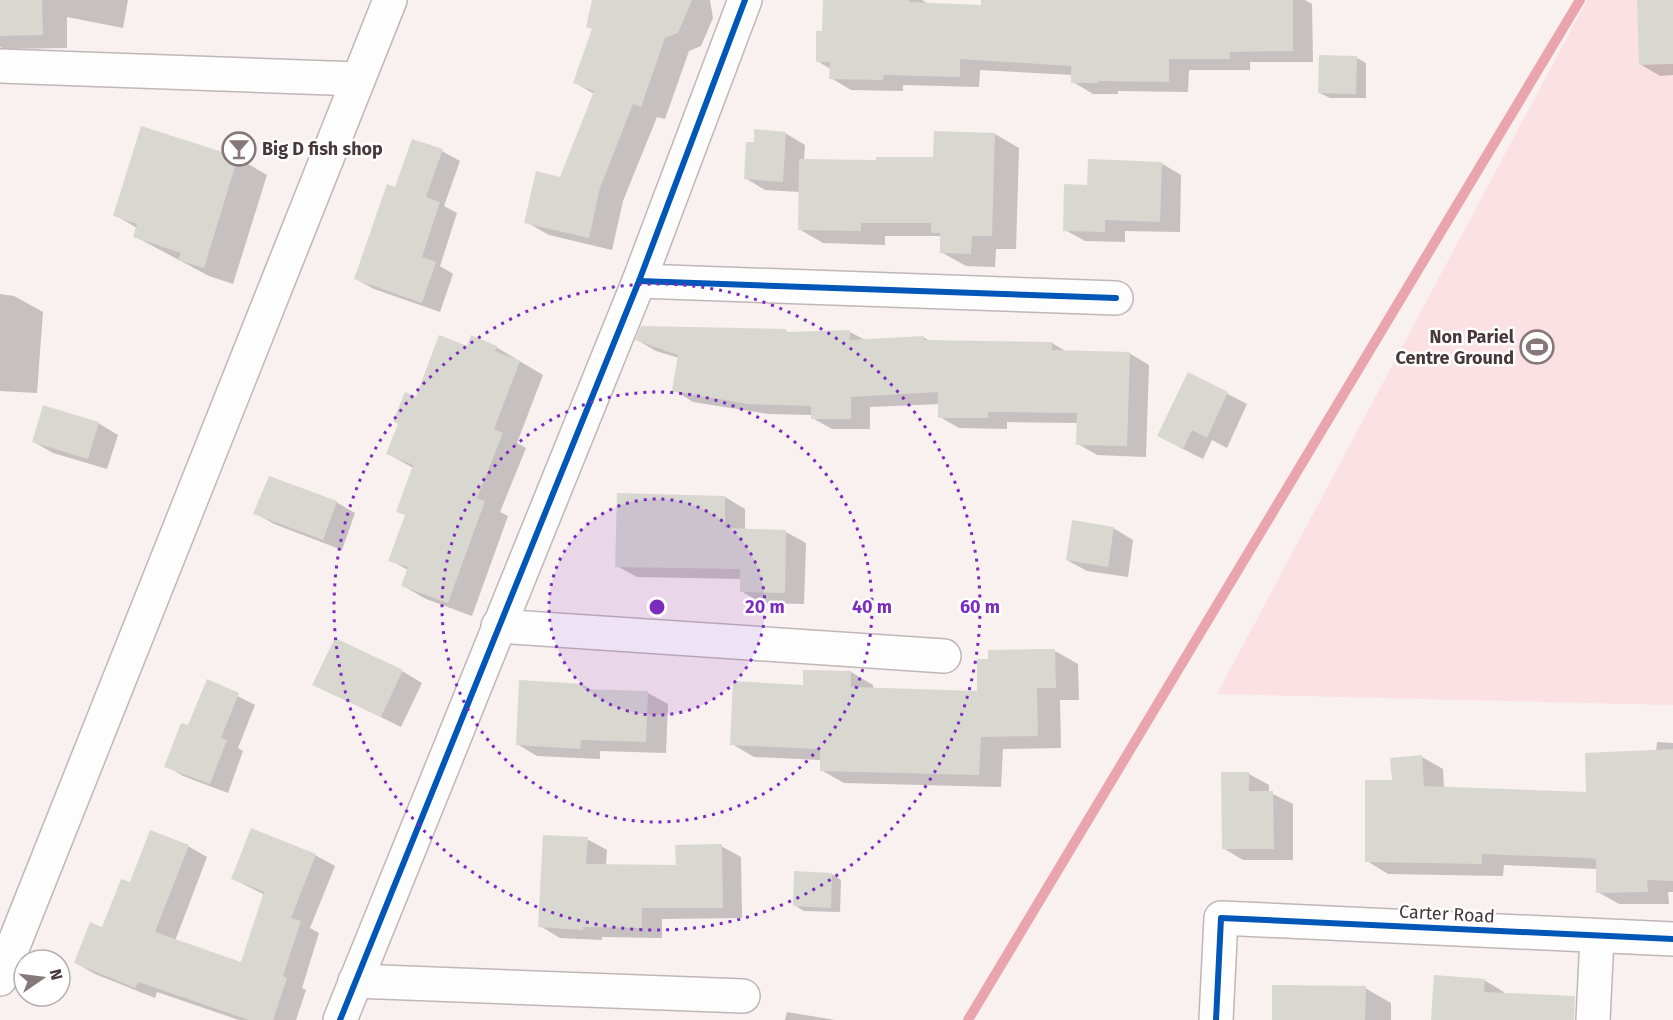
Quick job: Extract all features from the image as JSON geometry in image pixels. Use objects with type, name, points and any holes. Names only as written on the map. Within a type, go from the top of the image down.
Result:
[{"type":"street","points":[[0,979],[390,0]]},
{"type":"street","points":[[340,1020],[639,280],[745,0]]},
{"type":"street","points":[[0,66],[358,79]]},
{"type":"street","points":[[639,280],[1116,298]]},
{"type":"street","points":[[498,626],[944,656]]},
{"type":"street","name":"Carter Road","points":[[1216,1020],[1221,918],[1673,939]]},
{"type":"street","points":[[1593,1020],[1597,937]]},
{"type":"street","points":[[355,981],[743,996]]},
{"type":"shaded area","name":"Non Pariel Centre Ground","points":[[1587,0],[1673,0],[1673,705],[1217,694]]},
{"type":"building","points":[[0,0],[42,0],[43,35],[0,36]]},
{"type":"building","points":[[592,0],[692,0],[678,33],[665,38],[641,107],[633,104],[600,188],[589,238],[524,223],[536,171],[560,177],[594,91],[573,83],[592,29],[586,27]]},
{"type":"building","points":[[823,0],[909,0],[909,2],[981,5],[981,0],[1293,0],[1293,51],[1230,52],[1230,59],[1169,59],[1169,82],[1071,83],[1071,66],[960,59],[960,77],[884,75],[883,80],[829,79],[830,62],[816,62],[816,31],[822,31]]},
{"type":"building","points":[[1637,0],[1673,0],[1673,64],[1639,65]]},
{"type":"building","points":[[1319,55],[1357,56],[1356,94],[1318,93]]},
{"type":"building","points":[[141,126],[238,157],[204,268],[178,260],[181,253],[133,237],[137,224],[113,216]]},
{"type":"building","points":[[754,129],[786,132],[783,182],[744,179],[746,142],[754,142]]},
{"type":"building","points":[[934,131],[995,133],[992,236],[972,236],[971,254],[940,253],[940,233],[931,233],[931,223],[861,223],[861,231],[798,230],[799,159],[876,160],[876,157],[933,157]]},
{"type":"building","points":[[412,139],[443,149],[426,197],[440,202],[422,257],[436,262],[422,303],[354,279],[387,184],[395,187]]},
{"type":"building","points":[[1088,159],[1162,162],[1160,222],[1105,220],[1105,232],[1063,231],[1064,184],[1087,185]]},
{"type":"building","points":[[641,326],[786,329],[786,332],[850,330],[850,340],[924,336],[924,340],[1052,342],[1052,350],[1130,352],[1127,446],[1076,445],[1077,413],[988,412],[988,418],[938,418],[938,392],[851,397],[851,419],[811,419],[811,406],[748,404],[672,391],[678,355],[635,340]]},
{"type":"building","points":[[439,335],[467,346],[471,335],[497,346],[495,351],[520,361],[494,429],[503,433],[477,498],[485,501],[448,603],[401,586],[408,567],[388,561],[405,515],[396,512],[413,465],[386,454],[398,424],[393,421],[405,392],[416,397]]},
{"type":"building","points":[[1188,372],[1228,392],[1207,438],[1192,430],[1183,449],[1157,436]]},
{"type":"building","points":[[43,405],[99,422],[88,459],[32,442]]},
{"type":"building","points":[[269,476],[337,501],[323,540],[253,514]]},
{"type":"building","points":[[617,493],[725,496],[725,528],[786,530],[785,593],[740,592],[740,569],[615,567]]},
{"type":"building","points":[[1072,520],[1114,527],[1108,567],[1066,560]]},
{"type":"building","points":[[335,638],[403,670],[381,717],[312,685]]},
{"type":"building","points":[[1055,649],[1056,688],[1037,688],[1038,736],[981,737],[979,775],[820,771],[820,749],[730,745],[733,681],[803,685],[803,670],[851,671],[851,687],[977,691],[977,659],[988,659],[988,650]]},
{"type":"building","points":[[207,679],[239,693],[221,738],[227,740],[210,784],[164,767],[181,723],[188,725]]},
{"type":"building","points":[[519,680],[583,684],[583,689],[648,691],[646,742],[581,740],[580,749],[516,745]]},
{"type":"building","points":[[1673,749],[1673,881],[1647,880],[1648,892],[1596,893],[1596,859],[1588,858],[1482,854],[1482,864],[1365,862],[1365,780],[1392,780],[1390,758],[1422,755],[1424,786],[1586,792],[1585,753]]},
{"type":"building","points":[[1221,772],[1249,772],[1249,791],[1273,791],[1274,849],[1222,849]]},
{"type":"building","points":[[251,828],[316,854],[291,918],[301,921],[283,976],[287,978],[273,1020],[249,1020],[138,982],[135,988],[74,963],[90,922],[102,927],[121,879],[130,882],[150,830],[189,845],[155,932],[241,962],[264,892],[231,879]]},
{"type":"building","points":[[543,835],[588,837],[586,864],[676,865],[675,845],[722,844],[723,908],[642,908],[642,928],[583,927],[583,930],[538,927]]},
{"type":"building","points":[[794,871],[832,873],[831,908],[793,906]]},
{"type":"building","points":[[1434,975],[1485,979],[1484,992],[1575,996],[1574,1020],[1431,1020]]},
{"type":"building","points":[[1272,985],[1366,986],[1365,1020],[1272,1020]]},
{"type":"waterway","points":[[968,1020],[1580,0]]},
{"type":"cycle path","points":[[340,1020],[639,281],[745,0]]},
{"type":"cycle path","points":[[639,281],[1116,298]]},
{"type":"cycle path","points":[[1216,1020],[1221,918],[1673,939]]},
{"type":"place","name":"Big D fish shop","points":[[239,149]]},
{"type":"place","name":"Non Pariel Centre Ground","points":[[1537,347]]}]
